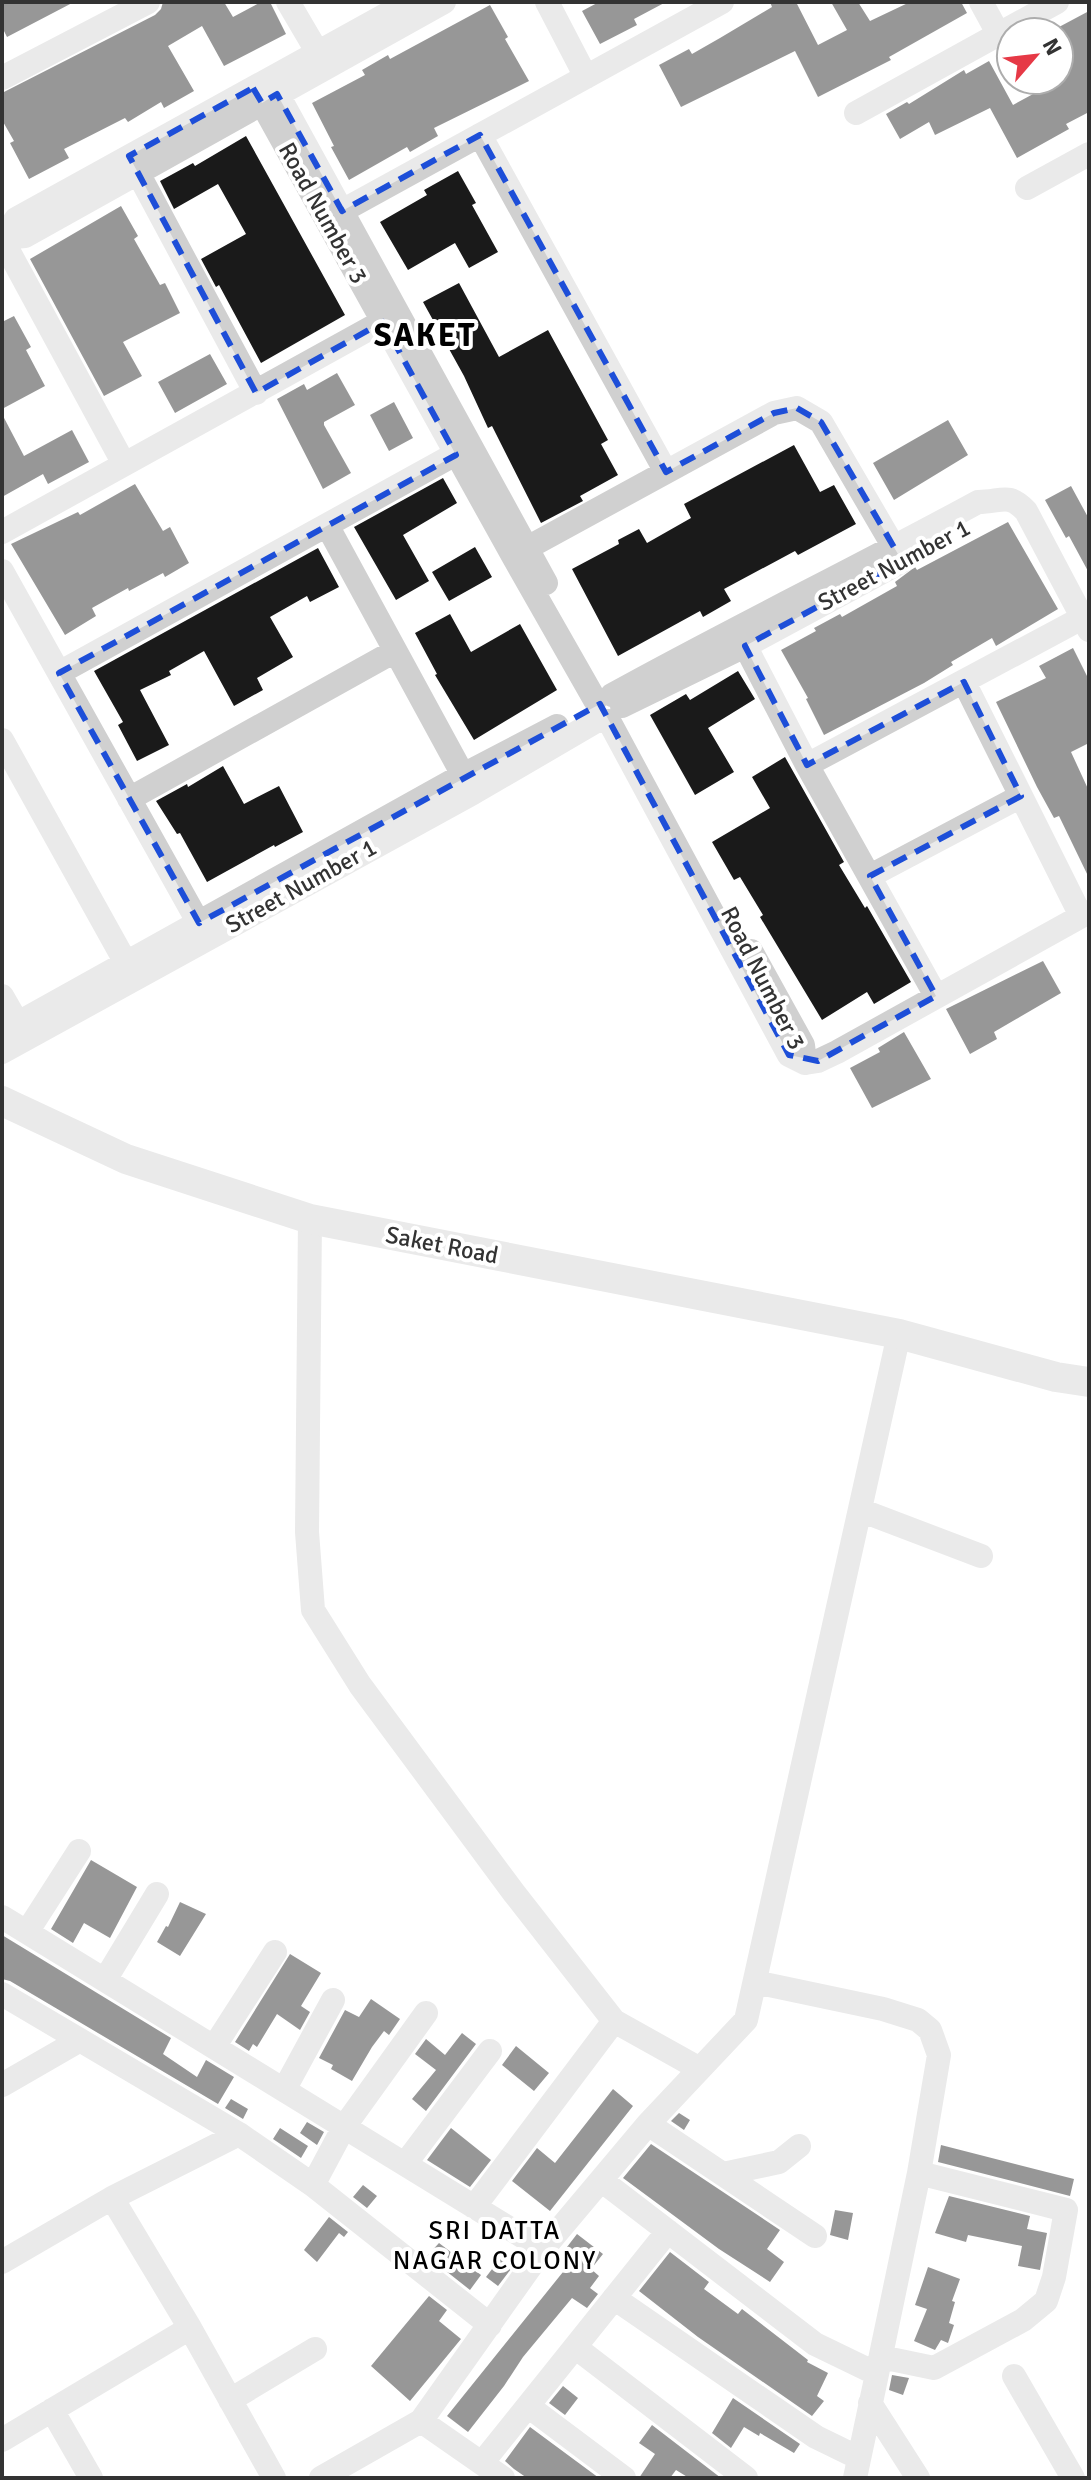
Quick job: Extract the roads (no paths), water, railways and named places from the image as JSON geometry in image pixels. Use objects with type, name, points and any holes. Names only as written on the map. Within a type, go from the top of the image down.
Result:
[{"type":"street","points":[[2,78],[148,2]]},
{"type":"street","points":[[288,2],[322,60]]},
{"type":"street","points":[[322,60],[409,2]]},
{"type":"street","points":[[124,464],[3,238],[16,219],[133,164],[322,60],[444,2]]},
{"type":"street","points":[[547,2],[586,77]]},
{"type":"street","points":[[342,211],[722,2]]},
{"type":"street","points":[[981,2],[995,28]]},
{"type":"street","points":[[1032,16],[1057,2]]},
{"type":"street","points":[[856,113],[995,37]]},
{"type":"street","name":"Road Number 3","points":[[265,91],[342,211],[390,317]]},
{"type":"street","name":"Road Number 3","points":[[265,91],[607,707],[803,1045],[805,1063],[837,1052],[936,996]]},
{"type":"street","points":[[480,135],[666,472]]},
{"type":"street","points":[[1027,188],[1089,154]]},
{"type":"street","points":[[133,164],[256,393]]},
{"type":"street","points":[[2,532],[390,317]]},
{"type":"street","points":[[527,548],[774,413],[797,408],[821,422],[899,554]]},
{"type":"street","points":[[59,673],[464,450]]},
{"type":"street","name":"Road Number 3","points":[[464,450],[527,548],[607,707]]},
{"type":"street","name":"Street Number 1","points":[[2,1052],[15,1031],[126,963],[203,930],[463,775],[607,707],[899,554],[978,502],[1015,499],[1026,511],[1086,624]]},
{"type":"street","points":[[328,527],[463,775]]},
{"type":"street","points":[[2,571],[203,930]]},
{"type":"street","points":[[807,765],[964,682],[1086,624]]},
{"type":"street","points":[[740,636],[807,765],[936,996],[1085,914],[964,682]]},
{"type":"street","points":[[129,799],[395,651]]},
{"type":"street","name":"Street Number 1","points":[[15,1031],[203,930],[473,793],[607,707]]},
{"type":"street","points":[[2,740],[126,963]]},
{"type":"street","points":[[870,876],[1021,796]]},
{"type":"street","points":[[2,996],[15,1031]]},
{"type":"street","name":"Saket Road","points":[[2,1101],[126,1159],[310,1219],[899,1334],[1056,1377],[1089,1382]]},
{"type":"street","points":[[310,1219],[307,1532],[313,1610],[360,1685],[514,1893],[614,2021],[700,2069]]},
{"type":"street","points":[[321,2478],[421,2421],[543,2249],[648,2124],[746,2020],[899,1334]]},
{"type":"street","points":[[860,1510],[981,1556]]},
{"type":"street","points":[[27,1932],[79,1851]]},
{"type":"street","points":[[105,1980],[157,1894]]},
{"type":"street","points":[[2,1917],[543,2249]]},
{"type":"street","points":[[214,2047],[275,1952]]},
{"type":"street","points":[[614,2298],[857,2468],[919,2173],[939,2055],[930,2030],[918,2020],[883,2009],[755,1982]]},
{"type":"street","points":[[2,1994],[239,2134],[313,2185],[490,2325]]},
{"type":"street","points":[[284,2090],[333,2000]]},
{"type":"street","points":[[313,2185],[344,2127],[426,2013]]},
{"type":"street","points":[[474,2207],[614,2021]]},
{"type":"street","points":[[2,2085],[80,2040]]},
{"type":"street","points":[[405,2164],[490,2051]]},
{"type":"street","points":[[648,2124],[815,2236]]},
{"type":"street","points":[[2,2262],[112,2198],[239,2134]]},
{"type":"street","points":[[723,2174],[779,2162],[799,2146]]},
{"type":"street","points":[[601,2180],[826,2349],[879,2365],[934,2368],[1023,2320],[1046,2301],[1054,2277],[1066,2210],[919,2173]]},
{"type":"street","points":[[112,2198],[190,2328],[274,2478]]},
{"type":"street","points":[[482,2463],[668,2231]]},
{"type":"street","points":[[2,2440],[190,2328]]},
{"type":"street","points":[[575,2347],[714,2468],[746,2478]]},
{"type":"street","points":[[230,2400],[315,2349]]},
{"type":"street","points":[[1014,2376],[1073,2478]]},
{"type":"street","points":[[870,2403],[918,2478]]},
{"type":"street","points":[[528,2406],[624,2478]]},
{"type":"street","points":[[52,2410],[91,2478]]},
{"type":"street","points":[[421,2421],[503,2478]]},
{"type":"district","name":"SAKET","points":[[425,335]]},
{"type":"district","name":"SRI DATTA NAGAR COLONY","points":[[495,2246]]}]
